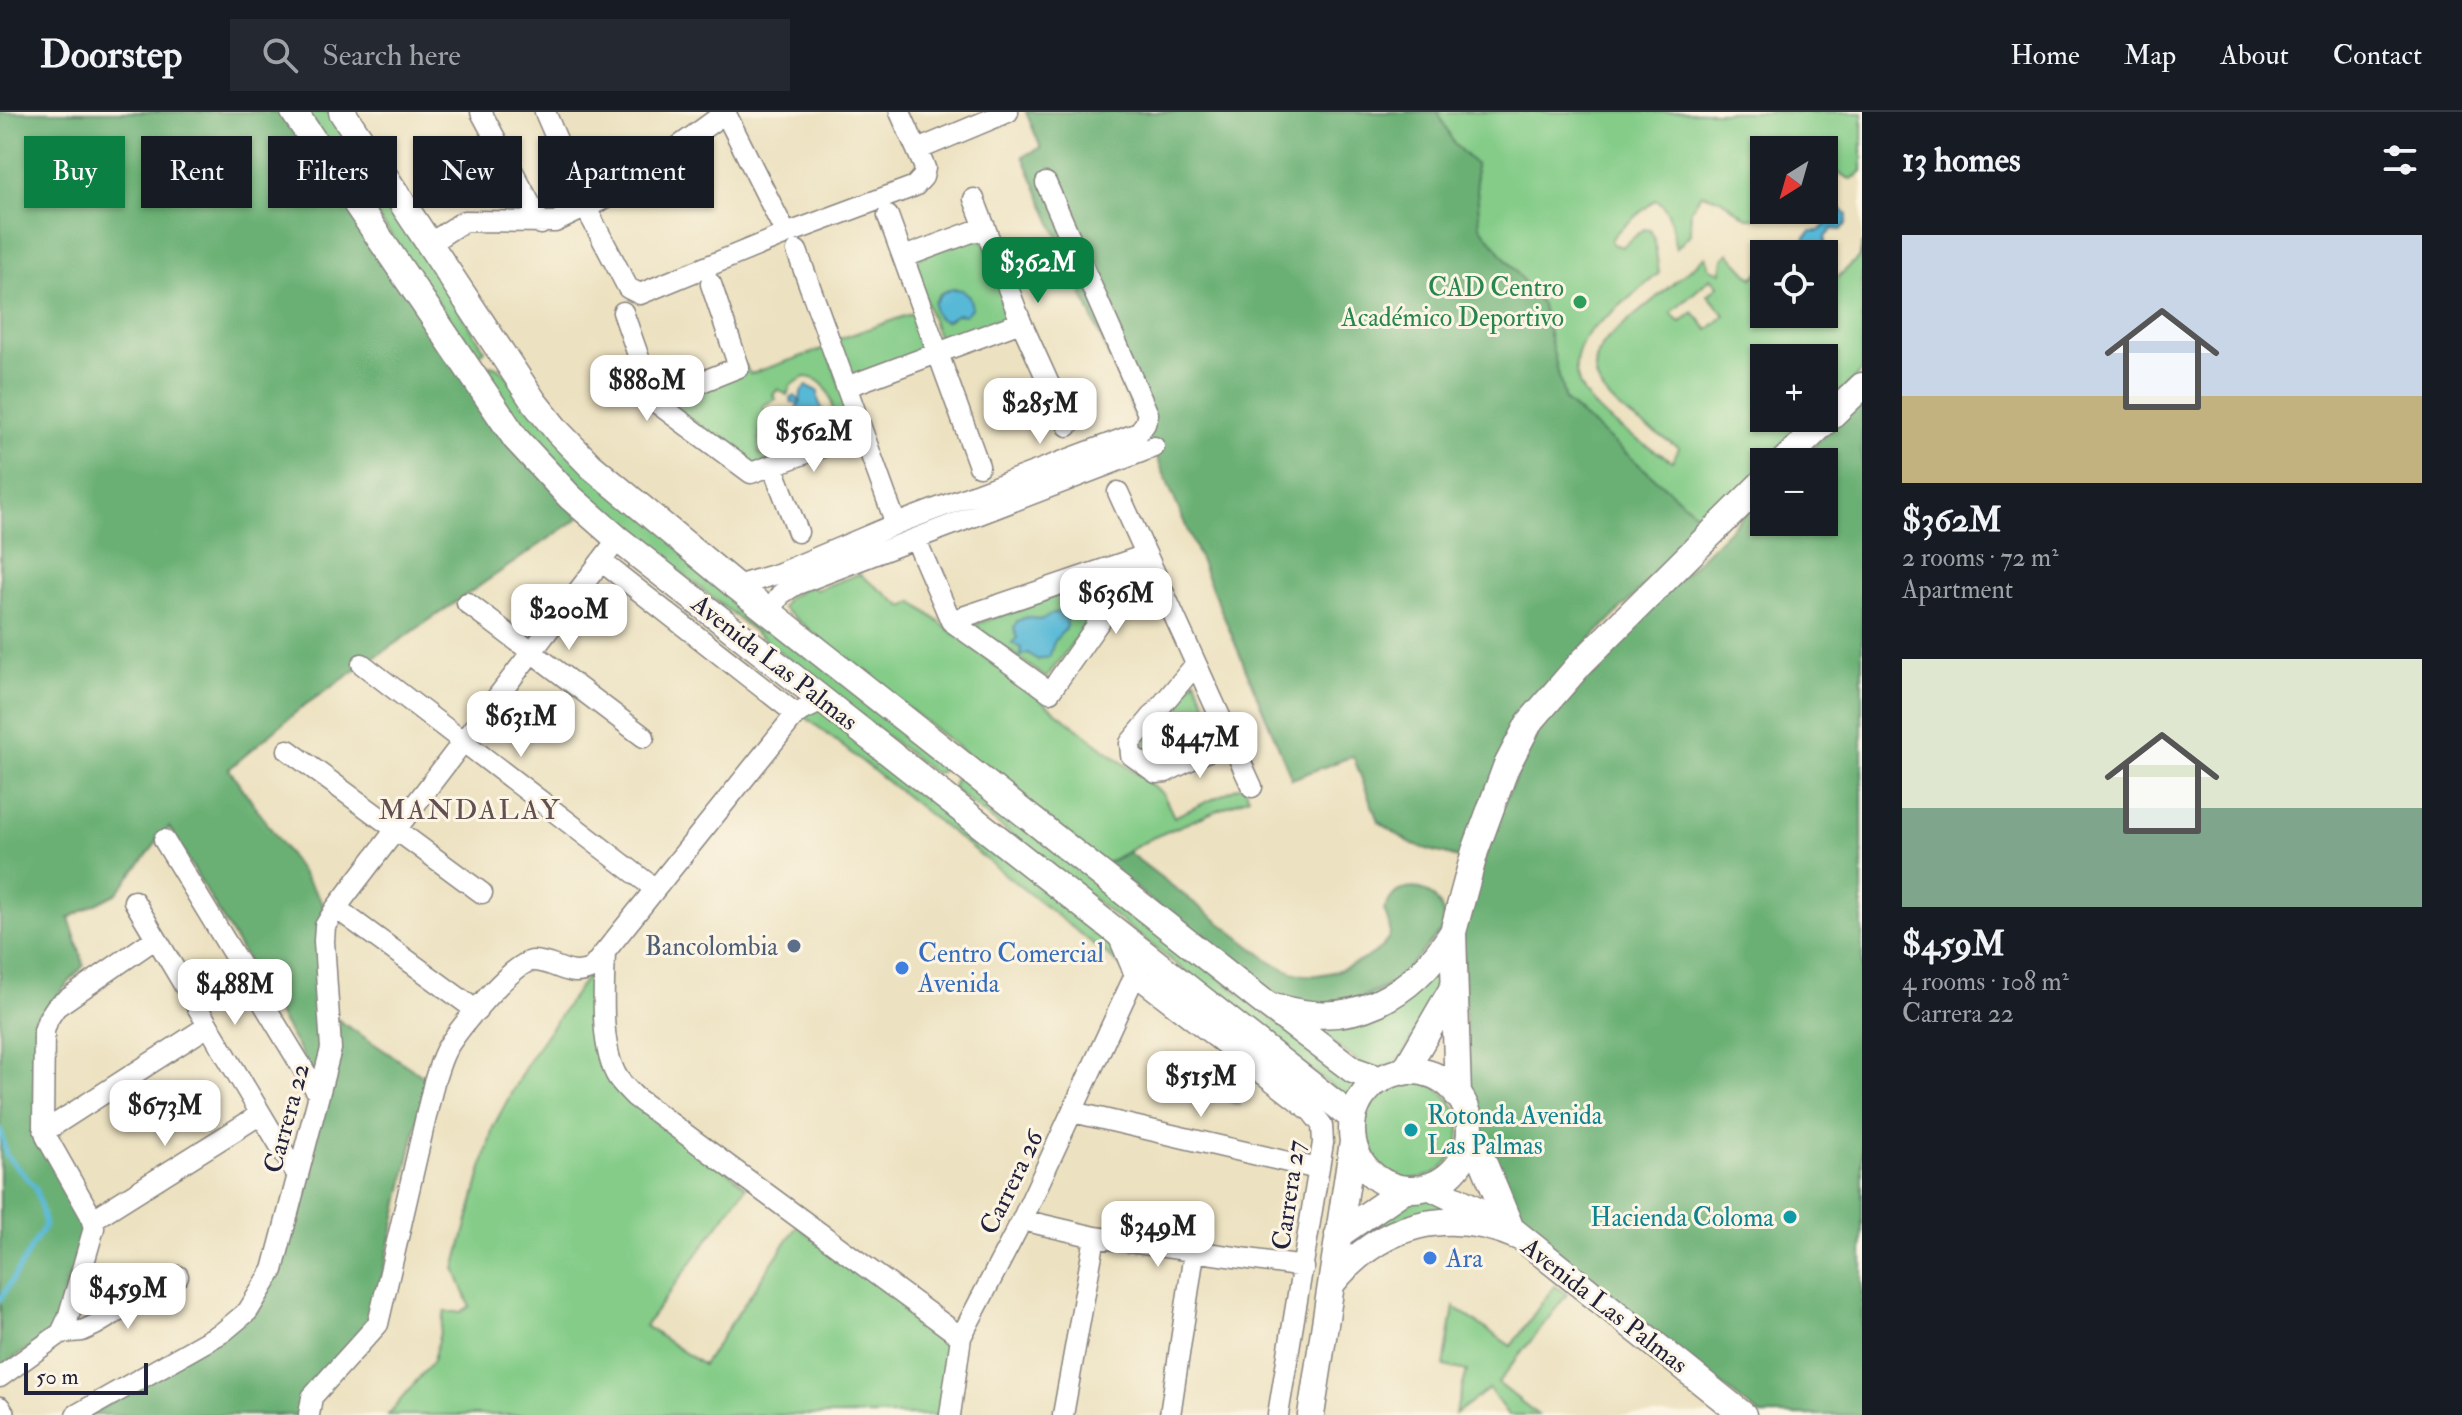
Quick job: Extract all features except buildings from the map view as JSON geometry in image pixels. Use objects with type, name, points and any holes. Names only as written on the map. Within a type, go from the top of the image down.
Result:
[{"type":"main road","name":"Avenida Las Palmas","points":[[294,112],[516,439],[570,497],[618,539],[1115,929],[1143,966],[1353,1130]]},
{"type":"main road","name":"Avenida Las Palmas","points":[[342,112],[501,352],[558,432],[591,466],[736,586],[1262,1001],[1353,1070],[1392,1076]]},
{"type":"main road","points":[[468,372],[501,352]]},
{"type":"main road","points":[[1798,448],[1862,386]]},
{"type":"main road","points":[[1458,1096],[1453,932],[1491,804],[1506,767],[1529,723],[1581,663],[1750,495]]},
{"type":"main road","points":[[940,791],[955,758]]},
{"type":"main road","points":[[1262,1001],[1297,1012],[1324,1015],[1350,1012],[1377,1003],[1417,978],[1453,932]]},
{"type":"main road","points":[[1311,1415],[1353,1130],[1364,1094],[1392,1076],[1454,986]]},
{"type":"main road","points":[[1338,1235],[1417,1187],[1444,1179],[1461,1162],[1467,1146],[1470,1130],[1467,1113],[1458,1096],[1446,1084],[1431,1075],[1392,1076]]},
{"type":"main road","points":[[1353,1130],[1360,1159],[1374,1176],[1390,1185],[1417,1187]]},
{"type":"main road","name":"Avenida Las Palmas","points":[[1470,1130],[1513,1230]]},
{"type":"main road","name":"Avenida Las Palmas","points":[[1417,1187],[1513,1230],[1743,1415]]},
{"type":"main road","points":[[1332,1283],[1364,1250],[1410,1227],[1461,1221],[1513,1230]]},
{"type":"street","points":[[481,112],[541,224]]},
{"type":"street","points":[[545,112],[555,136]]},
{"type":"street","points":[[692,136],[725,112],[792,243],[896,524]]},
{"type":"street","points":[[429,244],[464,221],[541,224],[555,222],[586,208],[626,283],[637,294],[792,243],[915,186],[925,172],[900,112]]},
{"type":"street","points":[[917,150],[1008,112]]},
{"type":"street","points":[[736,586],[780,573],[896,524],[1138,433],[1145,424],[1148,414],[1046,183]]},
{"type":"street","points":[[974,199],[1021,322],[1068,426]]},
{"type":"street","points":[[888,216],[979,466]]},
{"type":"street","points":[[904,257],[985,227]]},
{"type":"street","points":[[654,401],[739,367],[711,284]]},
{"type":"street","points":[[623,312],[654,401],[751,473],[862,433]]},
{"type":"street","points":[[846,387],[1021,322]]},
{"type":"street","points":[[770,612],[781,594],[795,585],[1154,447]]},
{"type":"street","points":[[772,465],[798,532]]},
{"type":"street","points":[[1118,492],[1252,787]]},
{"type":"street","name":"Carrera 22","points":[[76,1415],[223,1332],[248,1311],[273,1270],[331,1049],[325,926],[618,539]]},
{"type":"street","points":[[916,540],[951,621],[1050,692],[1146,555]]},
{"type":"street","points":[[951,621],[1146,555]]},
{"type":"street","points":[[601,561],[796,714]]},
{"type":"street","points":[[467,603],[644,737]]},
{"type":"street","points":[[362,664],[654,888]]},
{"type":"street","points":[[1196,664],[1130,743],[1131,755],[1156,773],[1166,772],[1230,740]]},
{"type":"street","points":[[796,714],[802,683]]},
{"type":"street","points":[[309,1415],[312,1397],[378,1324],[434,1082],[446,1049],[513,971],[529,961],[544,962],[567,973],[582,973],[592,968],[796,714],[824,700]]},
{"type":"street","points":[[288,750],[482,893]]},
{"type":"street","points":[[164,840],[319,1095]]},
{"type":"street","points":[[134,901],[298,1176]]},
{"type":"street","points":[[336,908],[477,1011]]},
{"type":"street","points":[[0,1377],[61,1333],[94,1228],[45,1131],[44,1031],[48,1019],[56,1007],[156,938]]},
{"type":"street","points":[[605,952],[606,1032],[611,1062],[618,1078],[635,1097],[961,1337]]},
{"type":"street","name":"Carrera 26","points":[[950,1415],[961,1337],[1022,1220],[1143,966]]},
{"type":"street","name":"Carrera 27","points":[[1143,966],[1318,1117],[1323,1133],[1278,1415]]},
{"type":"street","points":[[45,1131],[208,1026]]},
{"type":"street","points":[[1073,1112],[1318,1169]]},
{"type":"street","points":[[92,1220],[261,1114]]},
{"type":"street","points":[[1022,1220],[1095,1237],[1304,1267]]},
{"type":"street","points":[[1063,1415],[1095,1237]]},
{"type":"street","points":[[1170,1415],[1194,1253]]},
{"type":"street","points":[[61,1333],[82,1331],[178,1276]]},
{"type":"street","points":[[0,1407],[5,1415]]},
{"type":"green space","points":[[0,112],[281,112],[299,136],[268,136],[268,208],[351,208],[579,518],[302,707],[229,769],[323,903],[326,1047],[316,1079],[169,827],[117,893],[69,918],[84,965],[44,1011],[37,1127],[89,1228],[54,1332],[0,1367]]},
{"type":"green space","points":[[305,112],[330,112],[346,136],[322,136]]},
{"type":"green space","points":[[1026,112],[1438,112],[1454,144],[1475,164],[1480,226],[1542,305],[1565,401],[1707,523],[1574,656],[1462,859],[1413,845],[1378,821],[1353,756],[1292,779],[1156,455],[1136,419],[1023,156],[1041,148]]},
{"type":"green space","name":"CAD Centro Académico Deportivo","points":[[1414,112],[1862,112],[1862,171],[1852,180],[1838,173],[1838,136],[1750,136],[1750,218],[1720,199],[1701,194],[1691,210],[1690,234],[1676,249],[1668,214],[1655,200],[1611,240],[1622,247],[1644,229],[1650,230],[1654,237],[1659,273],[1590,331],[1578,353],[1576,374],[1583,392],[1597,409],[1672,461],[1679,448],[1628,415],[1601,388],[1595,372],[1597,355],[1609,337],[1706,256],[1710,269],[1721,272],[1723,259],[1729,253],[1750,276],[1750,328],[1838,328],[1838,277],[1860,256],[1862,243],[1862,371],[1838,394],[1838,344],[1750,344],[1750,432],[1800,432],[1783,448],[1750,448],[1750,481],[1707,523],[1565,401],[1436,166]],"holes":[[[1711,278],[1718,286],[1708,295],[1725,315],[1708,330],[1693,312],[1680,323],[1671,313]]]},
{"type":"green space","points":[[372,208],[393,208],[485,350],[476,357]]},
{"type":"green space","points":[[981,235],[1013,318],[941,345],[911,260]],"holes":[[[961,290],[969,296],[957,314],[946,321],[938,318],[934,302],[939,294]]]},
{"type":"green space","points":[[916,312],[929,349],[849,379],[836,340]]},
{"type":"green space","points":[[826,348],[856,429],[752,467],[667,402],[745,365],[750,374]],"holes":[[[805,377],[824,386],[831,398],[831,419],[822,428],[802,434],[798,444],[770,451],[768,456],[759,454],[761,431],[767,419],[763,406],[776,399],[773,395],[778,389],[787,395],[791,385]]]},
{"type":"green space","points":[[490,365],[497,367],[944,766],[941,772],[934,773],[831,693],[578,490],[524,433],[484,371]]},
{"type":"green space","points":[[1862,399],[1862,1415],[1760,1415],[1525,1229],[1479,1127],[1478,1114],[1468,1093],[1462,933],[1496,820],[1538,729],[1588,670],[1750,509],[1750,536],[1838,536],[1838,448],[1811,448],[1828,432],[1838,432],[1838,422]]},
{"type":"green space","points":[[1128,569],[1046,678],[974,625]]},
{"type":"green space","points":[[859,574],[904,607],[913,602],[1163,794],[1174,817],[1243,785],[1249,797],[1152,838],[1105,864],[782,608],[787,598],[810,586],[816,590]]},
{"type":"green space","points":[[1195,679],[1220,736],[1160,768],[1138,750]]},
{"type":"green space","points":[[819,708],[1105,934],[1125,969],[803,715]]},
{"type":"green space","points":[[959,776],[1358,1085],[1349,1100],[953,789],[954,780]]},
{"type":"green space","points":[[1128,852],[1270,961],[1299,974],[1317,975],[1336,971],[1360,962],[1380,949],[1390,933],[1384,909],[1402,890],[1420,889],[1434,897],[1442,911],[1444,928],[1395,982],[1350,1002],[1311,1005],[1267,993],[1105,864]]},
{"type":"green space","points":[[1444,963],[1444,984],[1398,1063],[1380,1069],[1364,1066],[1306,1023]]},
{"type":"green space","points":[[596,973],[604,1063],[746,1187],[645,1326],[703,1365],[797,1226],[954,1341],[944,1415],[388,1415],[433,1361],[445,1312],[461,1312],[470,1306],[455,1269],[493,1127],[529,1060],[585,979]]},
{"type":"green space","points":[[337,1019],[427,1079],[372,1322],[301,1415],[89,1415],[256,1313]]},
{"type":"green space","points":[[1226,1054],[1251,1073],[1239,1105],[1210,1094]]},
{"type":"green space","points":[[1411,1081],[1430,1085],[1446,1095],[1456,1111],[1460,1130],[1456,1149],[1446,1165],[1430,1175],[1411,1179],[1392,1175],[1376,1165],[1366,1149],[1362,1130],[1366,1111],[1376,1095],[1392,1085]]},
{"type":"green space","points":[[1427,1196],[1463,1212],[1345,1254],[1347,1241],[1408,1198]]},
{"type":"green space","points":[[1554,1286],[1567,1294],[1498,1383],[1538,1415],[1508,1415],[1489,1389],[1455,1414],[1467,1371],[1444,1366],[1454,1307],[1511,1346]]},
{"type":"water","points":[[1838,209],[1847,215],[1846,224],[1841,230],[1832,229],[1825,240],[1805,240],[1811,231],[1819,231],[1826,224],[1838,224]]},
{"type":"water","points":[[962,290],[969,296],[972,307],[965,315],[957,314],[946,321],[936,315],[934,303],[941,293]]},
{"type":"water","points":[[807,386],[818,391],[818,400],[824,412],[818,418],[797,425],[790,416],[799,404],[791,402],[790,398],[795,396],[800,402],[801,392]]},
{"type":"water","points":[[1057,612],[1066,618],[1067,626],[1055,641],[1049,657],[1038,660],[1028,653],[1020,656],[1021,648],[1012,643],[1017,638],[1014,628],[1017,621],[1027,617],[1040,620]]},
{"type":"waterway","points":[[0,1129],[6,1155],[36,1188],[45,1225],[0,1300]]},
{"type":"place","name":"CAD Centro Académico Deportivo","points":[[1580,302]]},
{"type":"place","name":"Bancolombia","points":[[794,946]]},
{"type":"place","name":"Centro Comercial Avenida","points":[[902,968]]},
{"type":"place","name":"Rotonda Avenida Las Palmas","points":[[1411,1130]]},
{"type":"place","name":"Hacienda Coloma","points":[[1790,1217]]},
{"type":"place","name":"Ara","points":[[1430,1258]]},
{"type":"district","name":"MANDALAY","points":[[470,809]]}]
